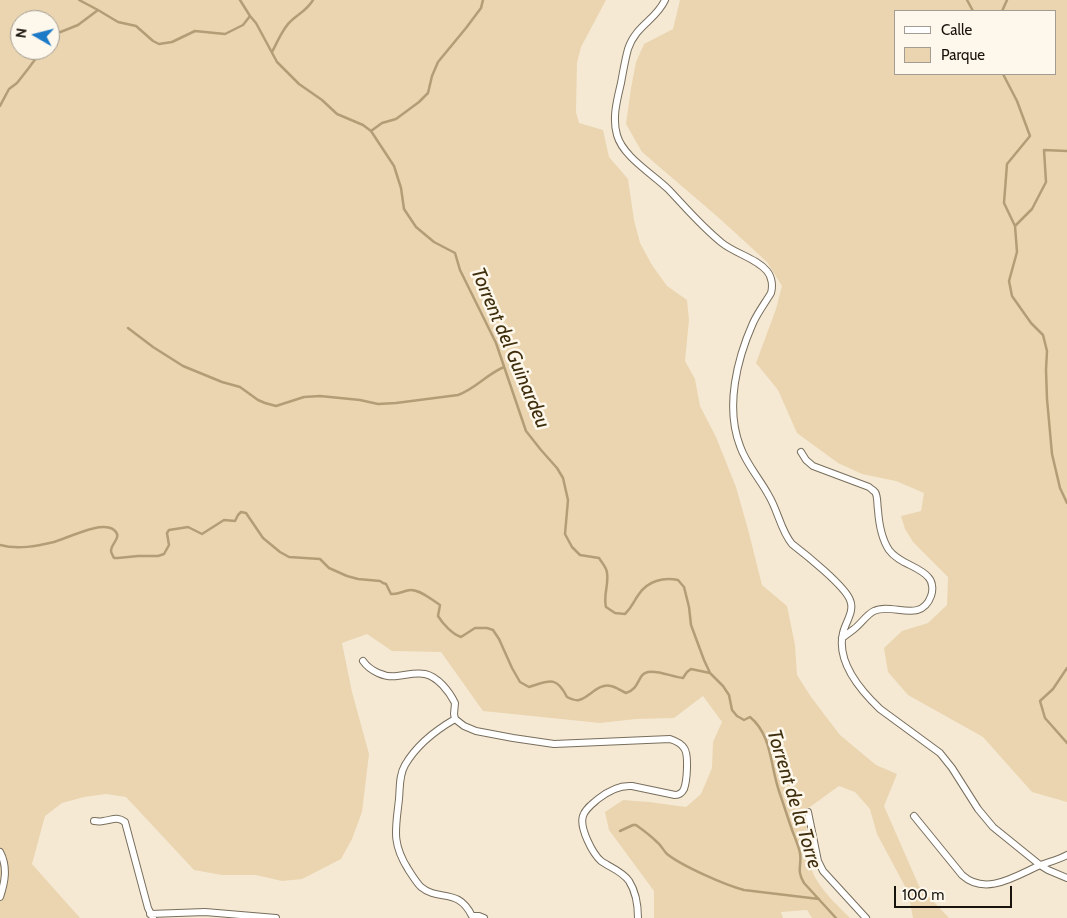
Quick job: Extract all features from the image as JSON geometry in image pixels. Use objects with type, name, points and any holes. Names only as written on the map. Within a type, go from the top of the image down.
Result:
[{"type":"street","points":[[665,0],[661,7],[630,41],[615,114],[617,136],[619,142],[628,153],[670,190],[702,225],[724,244],[762,267],[770,275],[771,293],[753,324],[737,372],[733,391],[736,433],[740,447],[774,503],[787,538],[842,588],[851,601],[851,610],[843,632],[842,647],[846,665],[855,681],[880,709],[940,753],[989,824],[1040,865],[1067,878]]},
{"type":"street","points":[[801,452],[813,466],[869,487],[875,492],[880,529],[886,547],[899,560],[930,579],[932,585],[932,595],[926,605],[921,608],[914,612],[885,609],[873,611],[854,630],[842,638]]},
{"type":"street","points":[[363,661],[366,666],[374,671],[386,675],[397,676],[416,673],[433,677],[446,690],[455,703],[455,719],[469,729],[554,744],[670,739],[680,743],[687,753],[685,785],[681,793],[674,795],[632,786],[617,787],[599,798],[587,810],[582,820],[584,832],[594,852],[602,861],[620,872],[634,890],[638,918]]},
{"type":"street","points":[[455,719],[435,732],[415,752],[403,768],[400,782],[396,839],[399,854],[415,880],[421,886],[429,891],[459,900],[469,910],[472,917],[479,916],[484,918]]},
{"type":"street","points":[[808,812],[818,861],[824,871],[866,918]]},
{"type":"street","points":[[914,816],[962,875],[976,884],[995,884],[1067,855]]},
{"type":"street","points":[[94,821],[116,818],[125,822],[148,908],[152,916],[205,912],[276,918]]},
{"type":"street","points":[[0,852],[6,872],[0,898]]},
{"type":"green space","points":[[0,0],[606,0],[581,47],[577,63],[576,112],[579,123],[603,130],[609,157],[628,179],[634,220],[640,243],[652,265],[667,286],[687,300],[689,320],[685,361],[695,379],[700,406],[716,437],[736,487],[762,585],[787,606],[795,645],[797,675],[840,735],[876,765],[897,774],[884,806],[919,886],[949,918],[913,918],[908,892],[877,834],[870,809],[855,792],[839,786],[807,809],[807,845],[810,864],[816,879],[850,918],[812,918],[807,910],[781,912],[783,918],[654,918],[654,891],[609,830],[605,812],[623,800],[686,807],[701,794],[712,768],[713,742],[722,722],[703,696],[674,718],[636,719],[600,723],[483,711],[441,652],[392,651],[367,634],[342,643],[352,692],[369,754],[362,812],[352,839],[341,859],[302,879],[282,881],[256,875],[222,875],[194,870],[126,797],[106,794],[84,797],[62,803],[45,816],[32,864],[80,918],[0,918]]},
{"type":"green space","points":[[680,0],[1067,0],[1067,802],[1032,792],[983,737],[908,695],[888,672],[884,648],[902,631],[928,623],[947,605],[948,577],[913,542],[905,529],[901,516],[921,511],[924,493],[896,481],[862,474],[838,463],[797,433],[778,390],[756,363],[776,309],[782,286],[767,262],[642,152],[626,124],[636,62],[644,44],[673,29]]},
{"type":"waterway","points":[[79,0],[118,22],[136,26],[159,44],[172,42],[195,31],[225,34],[243,25],[250,16]]},
{"type":"waterway","name":"Torrent del Guinardeu","points":[[240,0],[256,23],[277,62],[299,84],[322,100],[337,114],[363,125],[371,131],[394,166],[401,188],[404,209],[416,227],[434,242],[455,253],[460,270],[496,343],[526,431],[563,478],[568,500],[565,534],[572,547],[580,555],[599,558],[606,569],[606,607],[615,613],[625,614],[643,590],[656,581],[678,580],[684,587],[691,625],[710,673],[729,695],[732,710],[737,716],[744,720],[750,717],[763,732],[779,791],[799,850],[802,879],[836,918]]},
{"type":"waterway","points":[[272,52],[286,26],[306,9],[313,0]]},
{"type":"waterway","points":[[371,131],[382,123],[396,119],[428,93],[438,62],[481,8],[483,0]]},
{"type":"waterway","points":[[967,0],[972,10]]},
{"type":"waterway","points":[[1002,10],[1007,0]]},
{"type":"waterway","points":[[60,32],[78,25],[98,10]]},
{"type":"waterway","points":[[0,106],[9,89],[17,83],[34,60]]},
{"type":"waterway","points":[[1004,75],[1017,101],[1030,136],[1007,164],[1004,203],[1015,226],[1017,252],[1009,281],[1012,296],[1031,323],[1043,335],[1047,351],[1047,399],[1052,454],[1060,488],[1067,503]]},
{"type":"waterway","points":[[1015,226],[1032,209],[1046,182],[1044,150],[1067,151]]},
{"type":"waterway","points":[[128,328],[183,366],[222,382],[240,387],[258,400],[276,406],[304,397],[320,396],[360,400],[378,404],[458,395],[504,367]]},
{"type":"waterway","points":[[0,545],[14,547],[34,546],[54,542],[93,528],[109,527],[117,535],[111,548],[114,558],[158,556],[164,554],[169,545],[167,533],[169,530],[188,527],[202,534],[224,520],[235,521],[241,512],[246,513],[263,538],[289,557],[320,559],[329,568],[347,576],[380,581],[386,584],[391,594],[415,590],[440,605],[438,616],[454,634],[461,637],[475,628],[493,630],[520,682],[529,687],[547,682],[555,683],[559,685],[567,697],[578,700],[602,686],[613,687],[626,693],[631,691],[642,675],[648,672],[683,678],[691,669],[710,673]]},
{"type":"waterway","points":[[1067,668],[1053,689],[1040,701],[1045,718],[1067,743]]},
{"type":"waterway","points":[[620,831],[636,825],[674,859],[704,875],[736,888],[819,899]]},
{"type":"water label","name":"Torrent de la Torre","points":[[794,799]]}]
